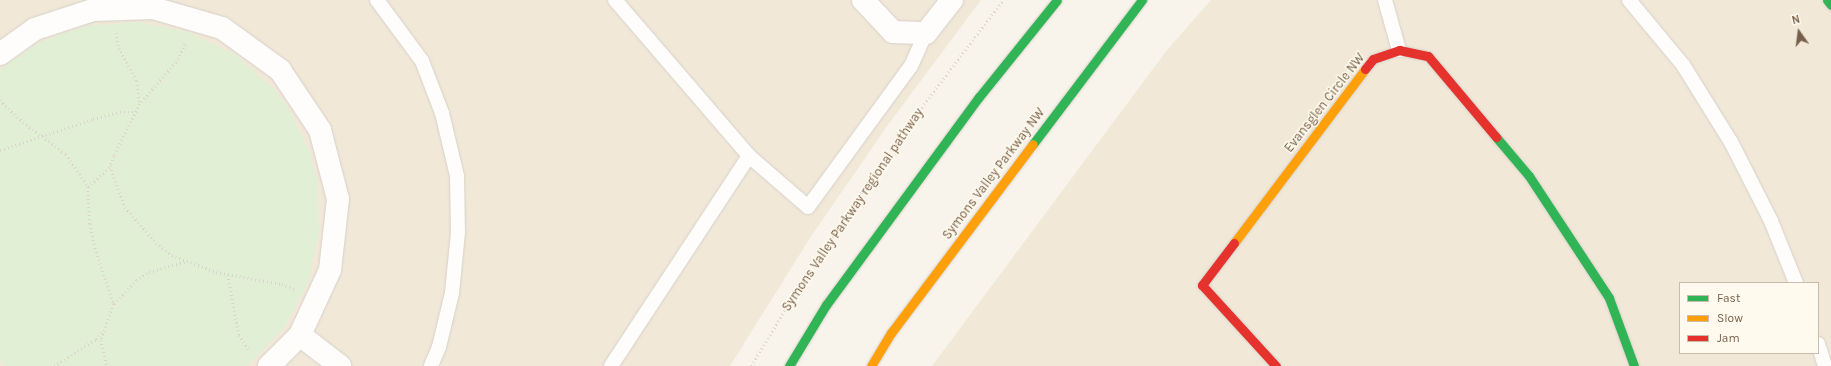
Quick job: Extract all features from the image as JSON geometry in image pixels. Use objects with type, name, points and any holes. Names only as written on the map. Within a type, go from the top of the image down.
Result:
[{"type":"main road","points":[[789,366],[830,299],[979,97],[1057,0]]},
{"type":"main road","name":"Symons Valley Parkway NW","points":[[871,366],[891,332],[1142,0]]},
{"type":"main road","points":[[1827,0],[1831,5]]},
{"type":"main road","points":[[1399,50],[1428,56],[1529,176],[1609,298],[1634,366]]},
{"type":"main road","name":"Evansglen Circle NW","points":[[1276,366],[1202,285],[1372,59],[1399,50]]},
{"type":"street","points":[[863,0],[892,32],[926,33],[952,0]]},
{"type":"street","points":[[0,54],[35,29],[93,10],[154,4],[222,28],[280,70],[320,130],[338,199],[330,270],[300,334],[261,361]]},
{"type":"street","points":[[300,334],[340,366]]},
{"type":"lane","points":[[376,0],[422,61],[442,113],[457,176],[458,232],[452,293],[440,347],[431,366]]},
{"type":"lane","points":[[615,0],[749,156],[808,207],[911,66],[926,33]]},
{"type":"lane","points":[[1384,0],[1399,50]]},
{"type":"lane","points":[[1629,0],[1683,64],[1732,142],[1771,221],[1796,282]]},
{"type":"lane","points":[[611,366],[749,156]]},
{"type":"lane","points":[[1819,347],[1825,366]]},
{"type":"path","name":"Symons Valley Parkway regional pathway","points":[[750,366],[797,290],[890,149],[1003,0]]},
{"type":"path","points":[[115,27],[119,48],[137,81],[140,104]]},
{"type":"path","points":[[88,187],[110,166],[140,104],[179,60],[186,42]]},
{"type":"path","points":[[0,100],[40,136],[66,154],[88,187],[90,224],[95,248],[114,304]]},
{"type":"path","points":[[0,150],[40,136],[120,112],[137,112]]},
{"type":"path","points":[[110,166],[125,207],[139,226],[156,244],[185,262],[228,275],[282,284],[299,290]]},
{"type":"path","points":[[107,366],[101,340],[103,330],[114,304],[136,280],[155,270],[185,262]]},
{"type":"path","points":[[228,275],[239,335],[261,361]]},
{"type":"path","points":[[54,366],[96,339],[103,330]]},
{"type":"shaded area","points":[[0,0],[981,0],[885,129],[810,238],[730,366],[0,366]]},
{"type":"shaded area","points":[[1211,0],[1831,0],[1831,366],[932,366],[1167,50]]},
{"type":"green space","points":[[137,22],[188,32],[234,54],[273,88],[289,109],[311,156],[317,181],[319,232],[308,283],[284,328],[247,366],[6,366],[0,361],[0,70],[37,44],[61,34],[86,26]]},
{"type":"traffic: fast","points":[[789,366],[826,305],[979,97],[1057,0]]},
{"type":"traffic: fast","points":[[1033,144],[1142,0]]},
{"type":"traffic: fast","points":[[1827,0],[1831,5]]},
{"type":"traffic: fast","points":[[1496,137],[1529,176],[1609,298],[1634,366]]},
{"type":"traffic: slow","points":[[1234,243],[1365,69]]},
{"type":"traffic: slow","points":[[871,366],[891,333],[1033,144]]},
{"type":"traffic: jam","points":[[1365,69],[1373,59],[1399,50],[1428,56],[1496,137]]},
{"type":"traffic: jam","points":[[1234,243],[1202,285],[1276,366]]}]
